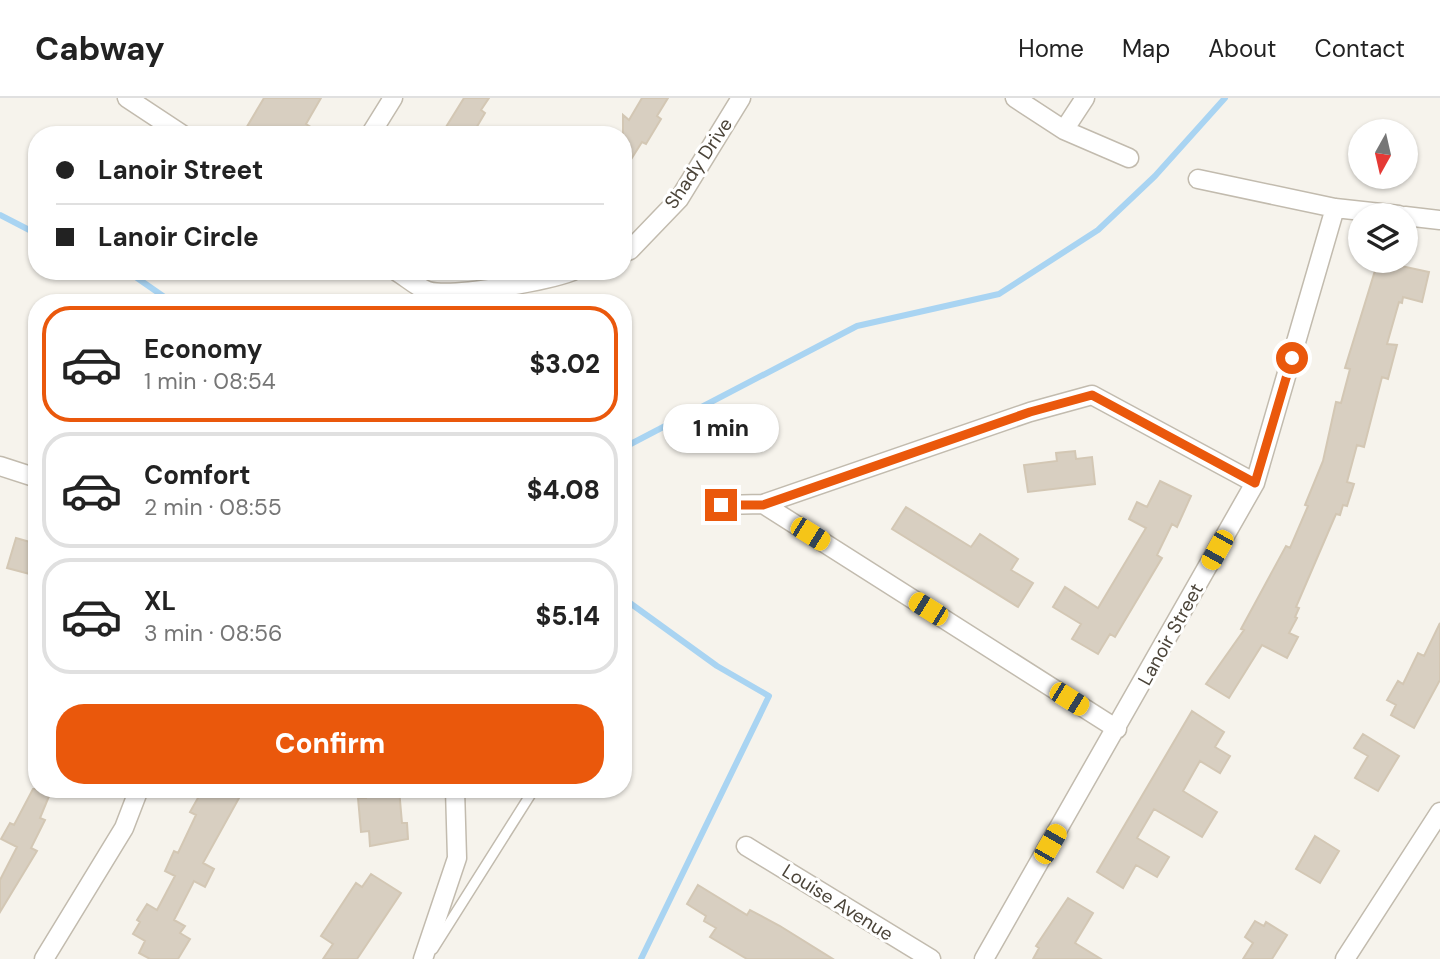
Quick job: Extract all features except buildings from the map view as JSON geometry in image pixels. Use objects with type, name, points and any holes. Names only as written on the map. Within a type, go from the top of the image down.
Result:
[{"type":"street","points":[[127,98],[169,126]]},
{"type":"street","points":[[376,126],[393,98]]},
{"type":"street","name":"Shady Drive","points":[[632,248],[679,199],[741,98]]},
{"type":"street","points":[[1015,98],[1065,130],[1129,158]]},
{"type":"street","points":[[1065,130],[1084,98]]},
{"type":"street","points":[[1198,179],[1348,209]]},
{"type":"street","name":"Lanoir Street","points":[[984,959],[1255,483],[1335,208]]},
{"type":"street","points":[[1418,217],[1440,220]]},
{"type":"street","points":[[411,280],[429,291],[486,289],[533,280]]},
{"type":"street","points":[[721,505],[763,505],[1030,412],[1092,395],[1255,483]]},
{"type":"street","points":[[0,466],[28,475]]},
{"type":"street","points":[[763,505],[1116,729]]},
{"type":"street","points":[[44,959],[124,828],[136,798]]},
{"type":"street","points":[[424,959],[457,858],[455,798]]},
{"type":"street","points":[[1345,959],[1440,812]]},
{"type":"street","name":"Louise Avenue","points":[[746,846],[931,959]]},
{"type":"lane","points":[[424,959],[528,798]]},
{"type":"waterway","points":[[632,443],[857,326],[999,294],[1098,230],[1155,176],[1225,98]]},
{"type":"waterway","points":[[0,215],[28,229]]},
{"type":"waterway","points":[[140,280],[160,294]]},
{"type":"waterway","points":[[632,605],[717,666],[769,696],[641,959]]},
{"type":"route","points":[[721,505],[763,505],[1030,412],[1092,395],[1255,483],[1292,358]]}]
